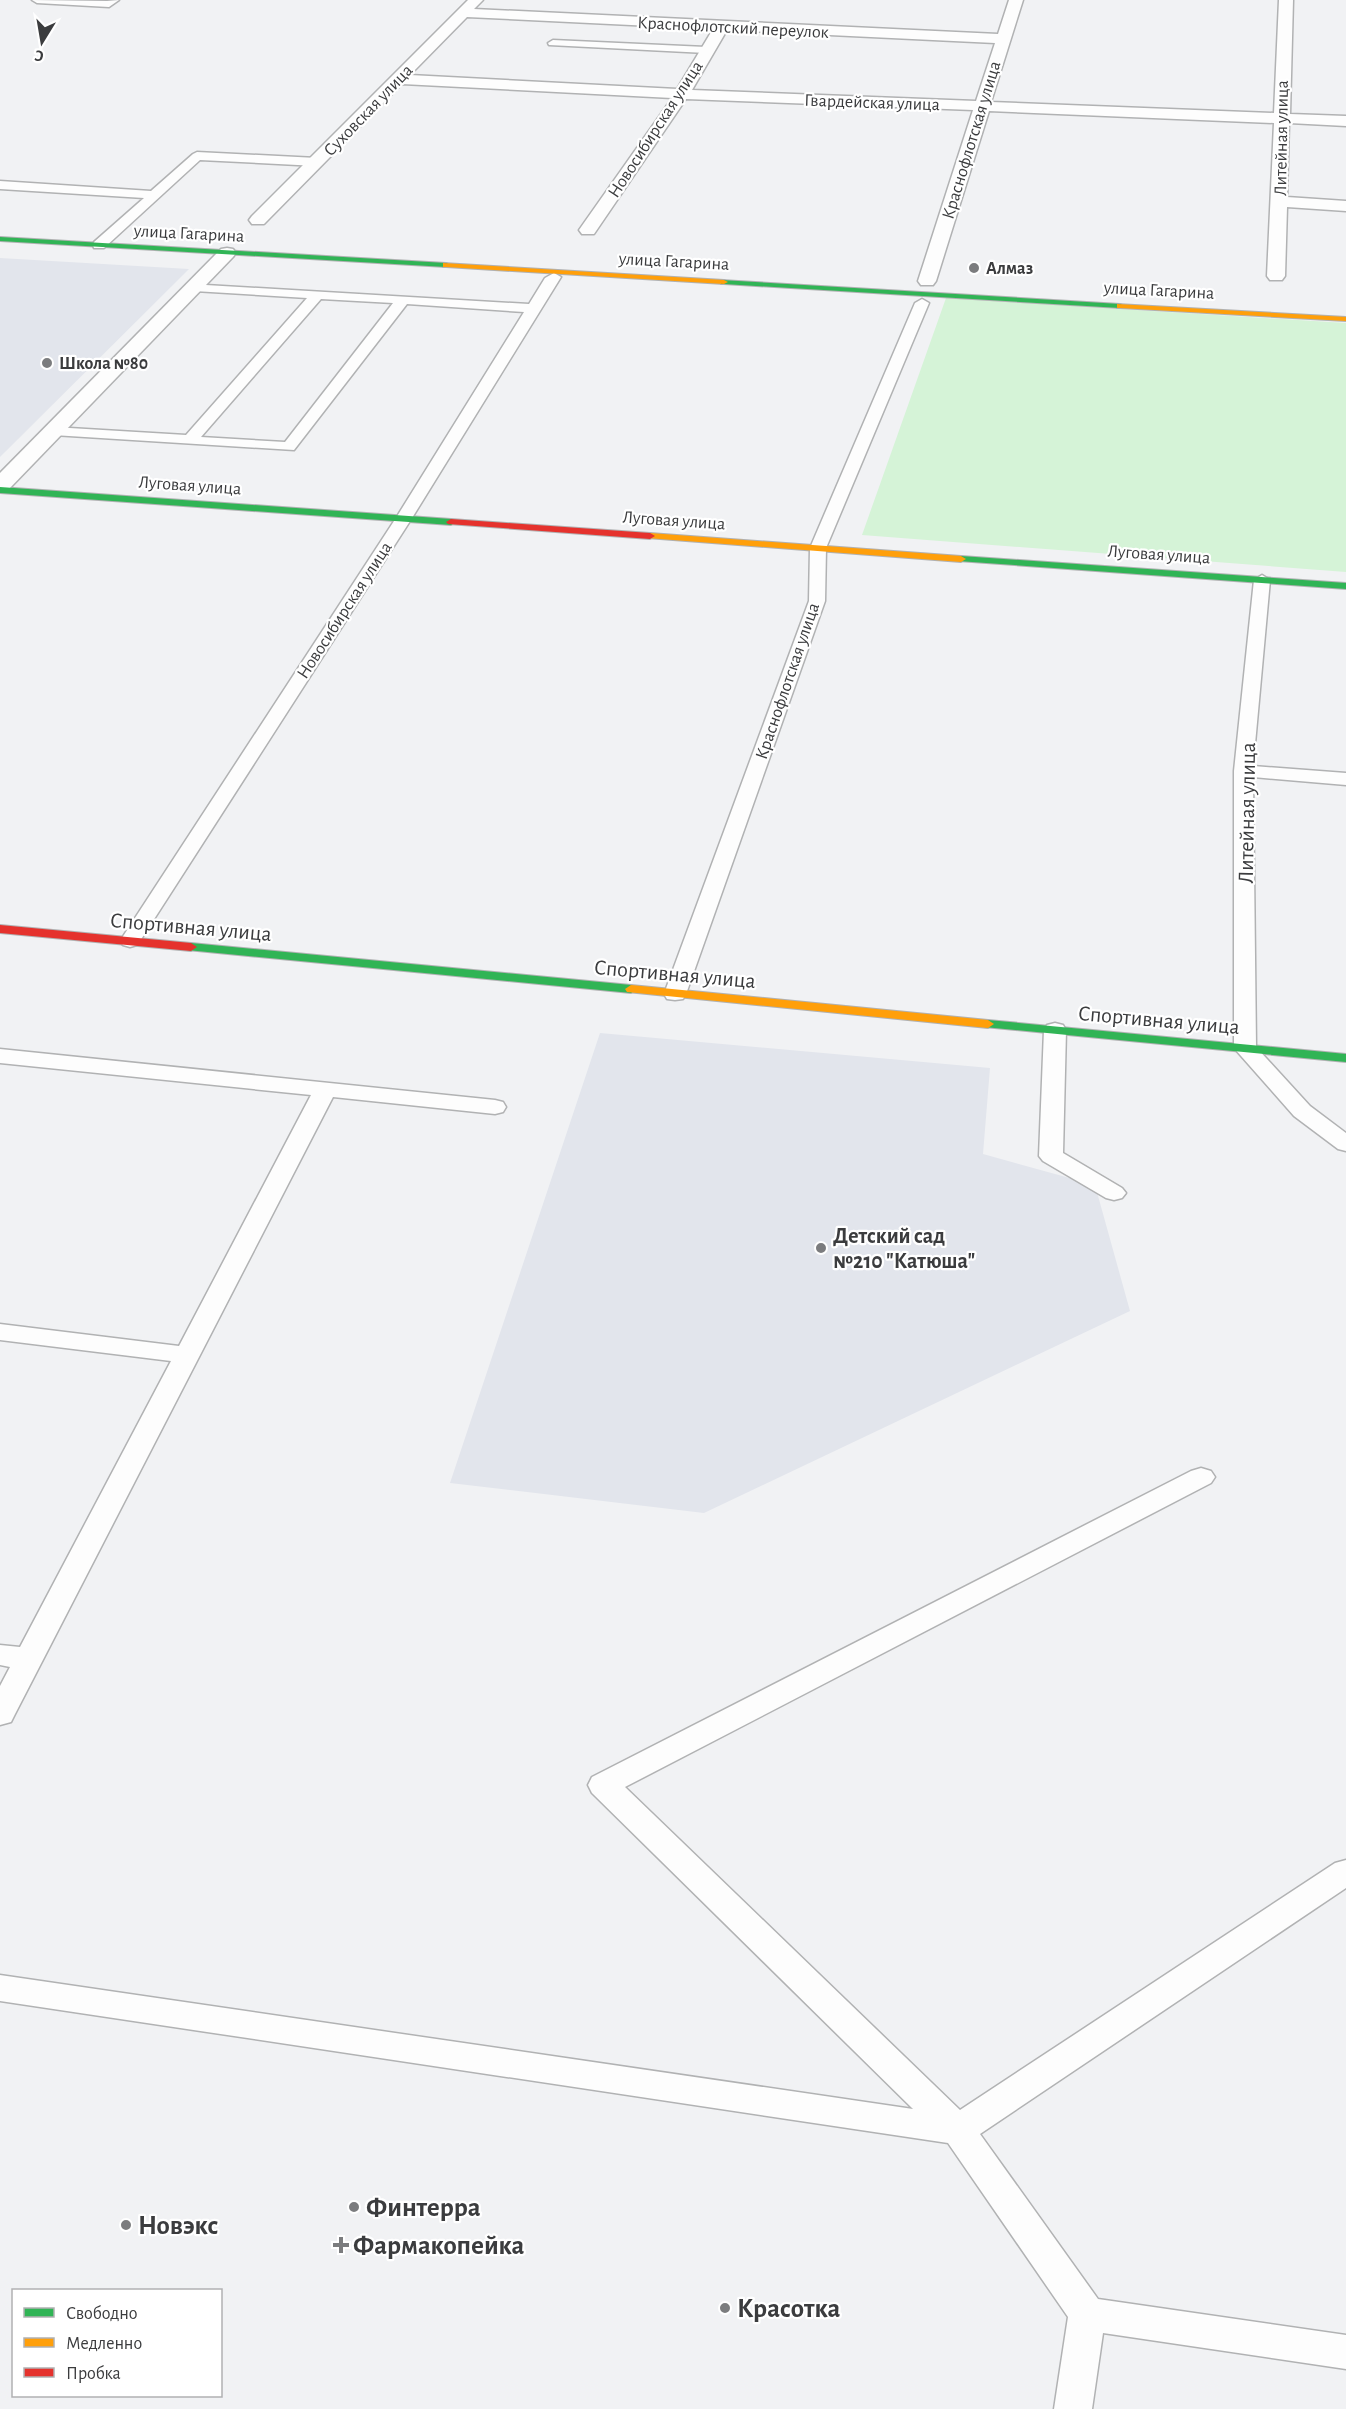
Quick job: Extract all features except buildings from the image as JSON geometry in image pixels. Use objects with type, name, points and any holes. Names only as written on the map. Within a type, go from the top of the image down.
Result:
[{"type":"street","name":"Суховская улица","points":[[258,220],[476,0]]},
{"type":"street","name":"Краснофлотская улица","points":[[927,281],[1016,0]]},
{"type":"street","name":"Литейная улица","points":[[1276,276],[1286,0]]},
{"type":"street","name":"Краснофлотский переулок","points":[[463,13],[1003,39]]},
{"type":"street","name":"Новосибирская улица","points":[[588,230],[682,94],[706,50],[722,27]]},
{"type":"street","name":"Гвардейская улица","points":[[399,79],[682,94],[1346,121]]},
{"type":"street","points":[[1280,202],[1346,206]]},
{"type":"street","name":"улица Гагарина","points":[[0,239],[1346,319]]},
{"type":"street","points":[[0,488],[227,253]]},
{"type":"street","name":"Луговая улица","points":[[0,488],[1346,586]]},
{"type":"street","name":"Спортивная улица","points":[[0,929],[1346,1058]]},
{"type":"lane","points":[[37,0],[111,2]]},
{"type":"lane","points":[[93,17],[111,2]]},
{"type":"lane","points":[[553,43],[706,50]]},
{"type":"lane","points":[[99,245],[197,156],[316,162]]},
{"type":"lane","points":[[0,185],[154,195]]},
{"type":"lane","name":"Новосибирская улица","points":[[130,941],[404,518],[554,277]]},
{"type":"lane","points":[[194,287],[533,308]]},
{"type":"lane","points":[[189,441],[317,295]]},
{"type":"lane","points":[[53,432],[289,447],[403,300]]},
{"type":"lane","name":"Краснофлотская улица","points":[[675,994],[818,601],[818,548],[922,303]]},
{"type":"lane","name":"Литейная улица","points":[[1245,1048],[1243,771],[1262,580]]},
{"type":"lane","points":[[1243,771],[1346,779]]},
{"type":"lane","points":[[1055,1030],[1052,1156],[1114,1192]]},
{"type":"lane","points":[[1245,1048],[1302,1111],[1346,1144]]},
{"type":"lane","points":[[0,1056],[495,1107]]},
{"type":"lane","points":[[0,1714],[325,1090]]},
{"type":"lane","points":[[0,1332],[187,1355]]},
{"type":"lane","points":[[1073,2409],[1087,2314],[957,2130],[603,1785],[1201,1477]]},
{"type":"lane","points":[[0,1655],[28,1659]]},
{"type":"lane","points":[[0,1988],[957,2130],[1346,1872]]},
{"type":"lane","points":[[1087,2314],[1346,2352]]},
{"type":"shaded area","name":"Школа №80","points":[[0,258],[189,269],[0,457]]},
{"type":"shaded area","name":"Детский сад №210 \"Катюша\"","points":[[600,1033],[990,1068],[983,1154],[1095,1185],[1130,1311],[704,1513],[450,1483]]},
{"type":"green space","points":[[946,298],[1346,323],[1346,572],[862,535]]},
{"type":"traffic: fast","points":[[0,239],[446,265]]},
{"type":"traffic: fast","points":[[724,282],[1120,306]]},
{"type":"traffic: fast","points":[[0,490],[451,522]]},
{"type":"traffic: fast","points":[[961,559],[1346,586]]},
{"type":"traffic: fast","points":[[191,947],[631,989]]},
{"type":"traffic: fast","points":[[988,1024],[1346,1058]]},
{"type":"traffic: slow","points":[[446,265],[724,282]]},
{"type":"traffic: slow","points":[[1120,306],[1346,319]]},
{"type":"traffic: slow","points":[[650,536],[961,559]]},
{"type":"traffic: slow","points":[[631,989],[988,1024]]},
{"type":"traffic: jam","points":[[451,522],[650,536]]},
{"type":"traffic: jam","points":[[0,929],[191,947]]},
{"type":"place","name":"Алмаз","points":[[974,268]]},
{"type":"place","name":"Школа №80","points":[[47,363]]},
{"type":"place","name":"Детский сад №210 \"Катюша\"","points":[[821,1248]]},
{"type":"place","name":"Финтерра","points":[[354,2207]]},
{"type":"place","name":"Новэкс","points":[[126,2225]]},
{"type":"place","name":"Фармакопейка","points":[[341,2245]]},
{"type":"place","name":"Красотка","points":[[725,2308]]}]
